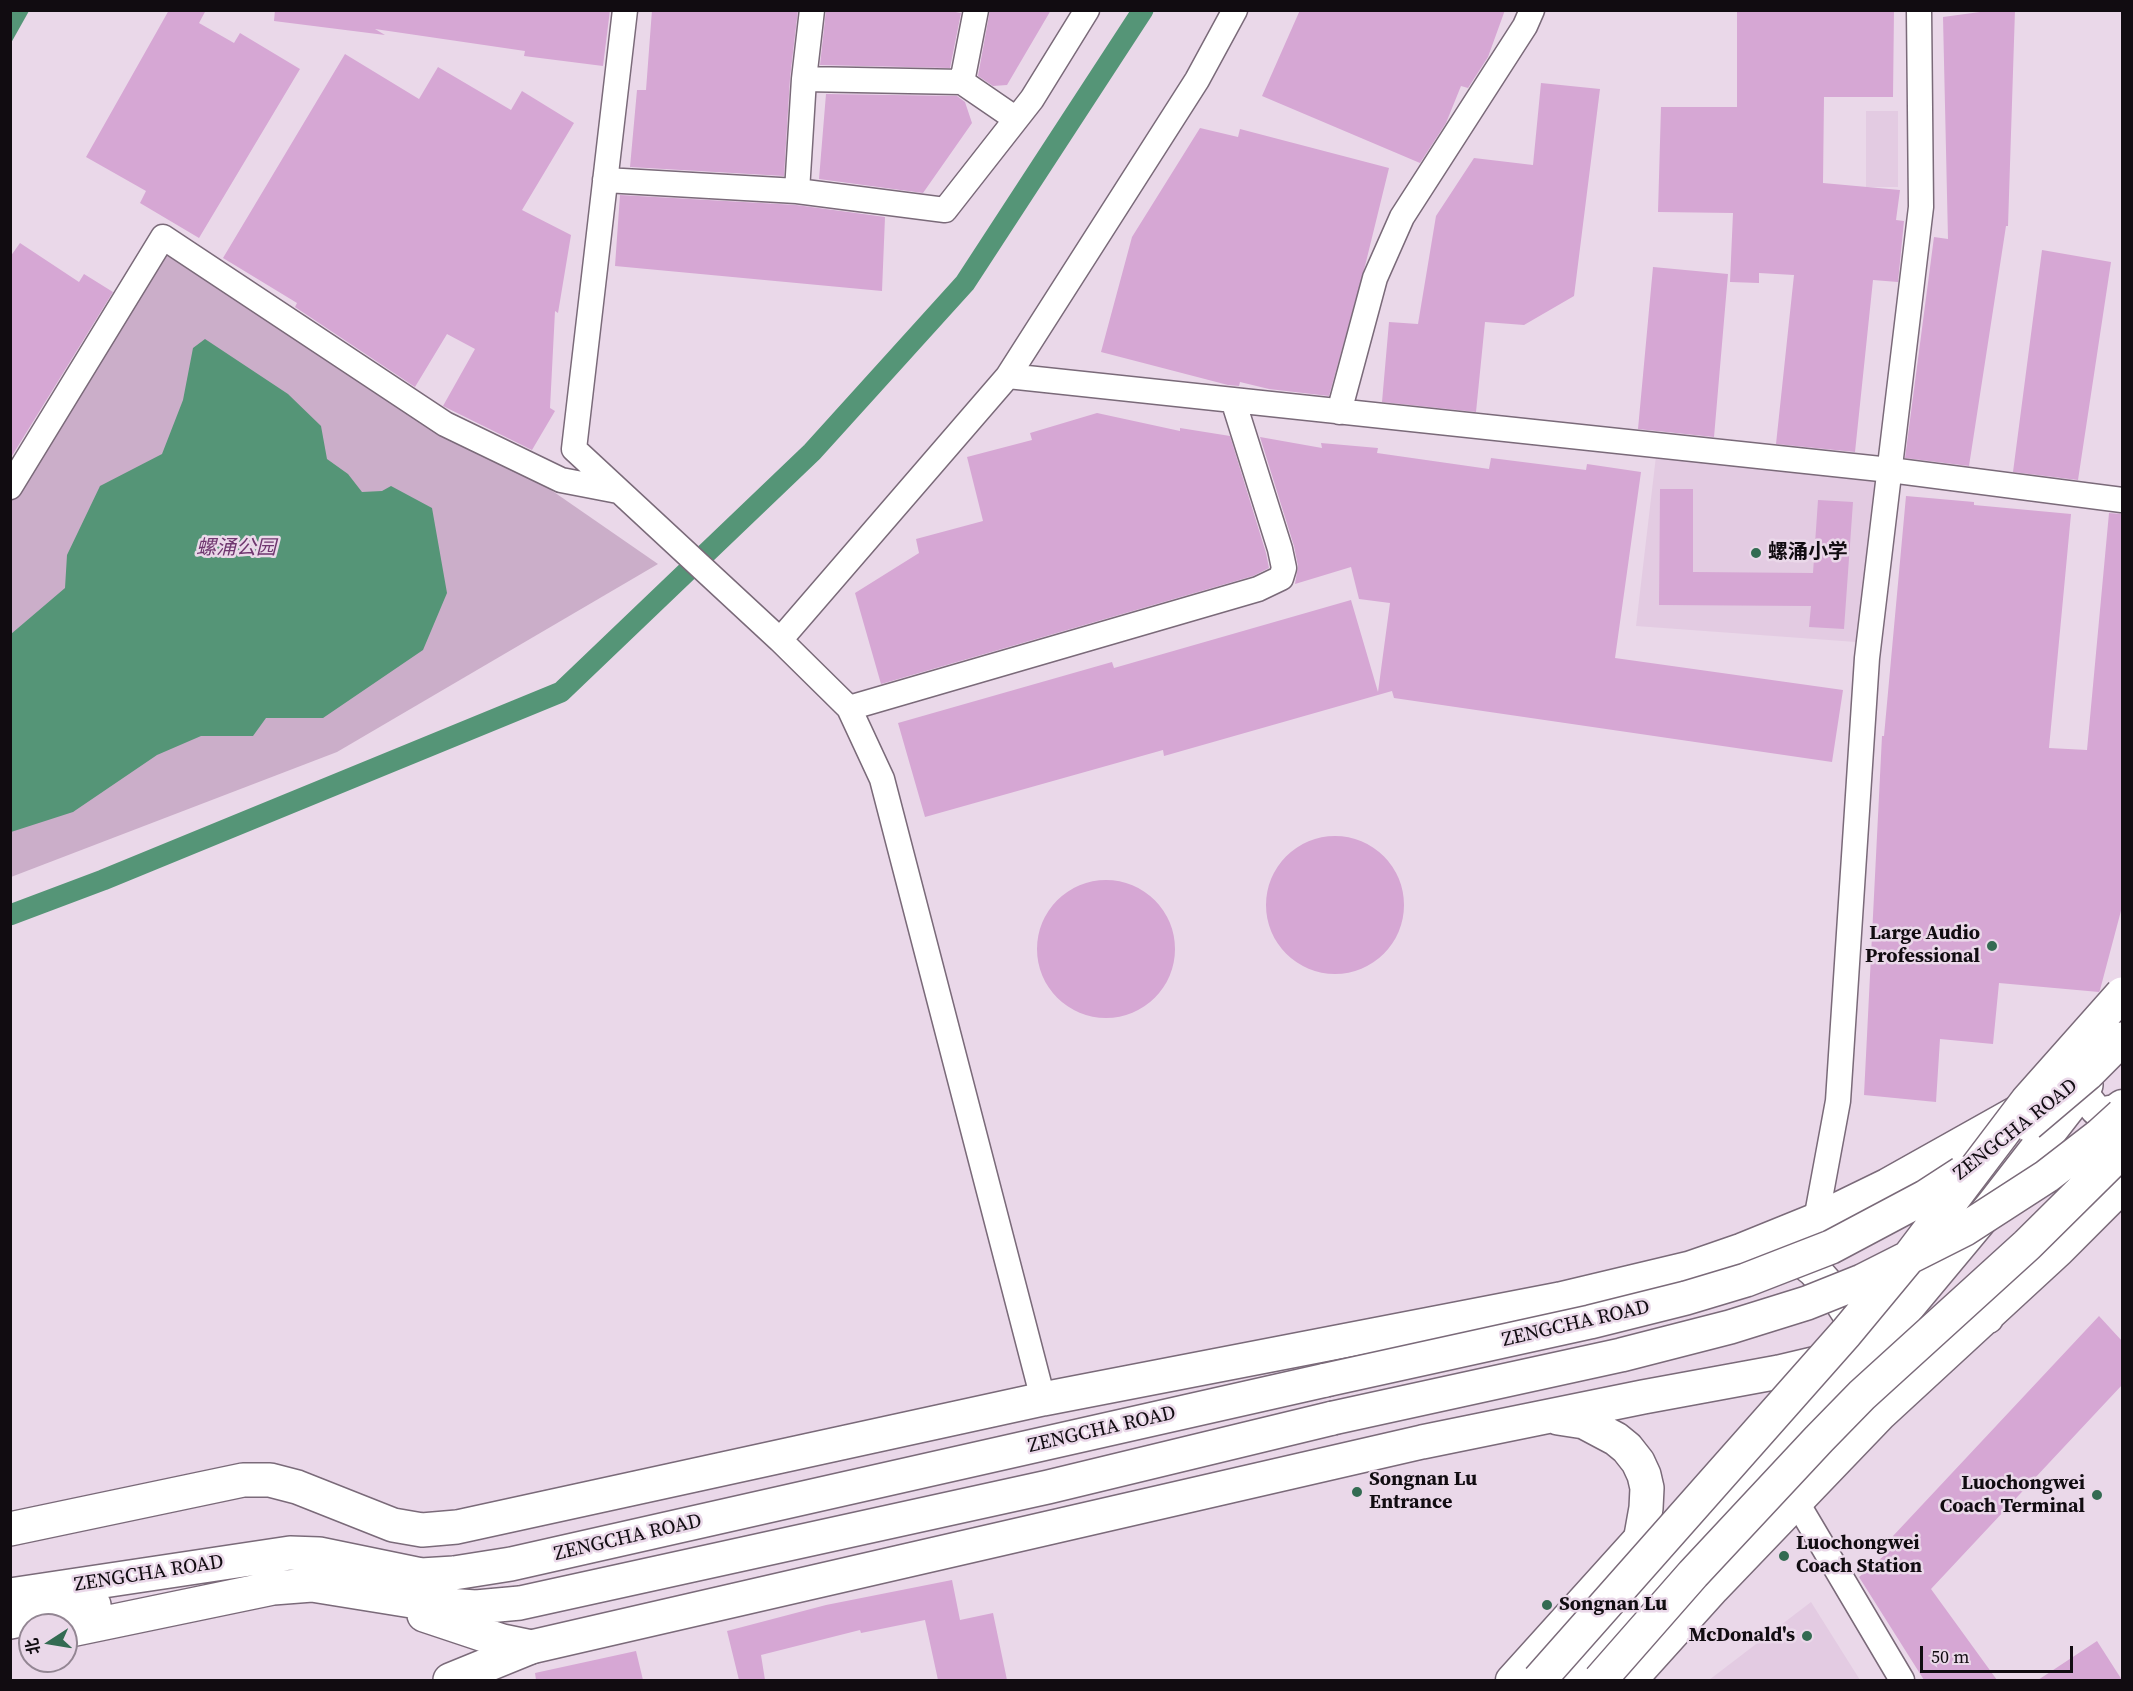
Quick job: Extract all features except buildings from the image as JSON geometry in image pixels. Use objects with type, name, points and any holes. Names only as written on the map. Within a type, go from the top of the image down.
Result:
[{"type":"main road","points":[[1539,1680],[1846,1333],[1909,1257],[2027,1101],[2122,994]]},
{"type":"main road","name":"ZENGCHA ROAD","points":[[10,1529],[243,1480],[270,1480],[297,1487],[393,1525],[422,1530],[457,1527],[1043,1399],[1560,1299],[1690,1268],[1816,1220],[1938,1158],[2036,1102],[2122,1036]]},
{"type":"main road","name":"ZENGCHA ROAD","points":[[10,1595],[290,1553],[319,1554],[421,1575],[454,1573],[511,1564],[1590,1322],[1686,1298],[1755,1276],[1831,1247],[1925,1197],[2000,1146],[2072,1087],[2122,1036]]},
{"type":"main road","points":[[1571,1680],[1766,1462],[1872,1350],[1992,1206],[2122,1036]]},
{"type":"main road","name":"ZENGCHA ROAD","points":[[78,1629],[273,1588],[312,1585],[430,1604],[476,1607],[520,1603],[1048,1486],[1334,1418],[1621,1355],[1730,1327],[1807,1303],[1862,1281],[1965,1229],[2047,1176],[2122,1115]]},
{"type":"main road","points":[[1600,1680],[1693,1574],[1819,1438],[1862,1395],[2035,1238],[2122,1151]]},
{"type":"main road","points":[[1630,1680],[1713,1588],[1881,1414],[2058,1250],[2122,1186]]},
{"type":"main road","points":[[1731,1254],[1793,1258],[1804,1262],[1826,1281],[1853,1319],[1872,1350],[1883,1374],[1887,1390],[1881,1414]]},
{"type":"main road","points":[[450,1680],[531,1647],[1422,1442],[1779,1372],[1872,1350],[1987,1317]]},
{"type":"main road","points":[[1550,1416],[1584,1422],[1601,1430],[1628,1448],[1644,1475],[1647,1488],[1641,1536],[1611,1635]]},
{"type":"main road","points":[[10,1622],[267,1569],[319,1554]]},
{"type":"main road","points":[[363,1593],[469,1630],[531,1647]]},
{"type":"street","points":[[625,10],[574,449],[780,640],[849,708],[882,779],[1043,1399]]},
{"type":"street","points":[[797,191],[804,79],[812,10]]},
{"type":"street","points":[[962,82],[976,10]]},
{"type":"street","points":[[605,180],[797,191],[945,210],[1032,99],[1087,10]]},
{"type":"street","points":[[780,640],[1008,376],[1197,80],[1235,10]]},
{"type":"street","points":[[1339,412],[1375,278],[1402,217],[1525,26],[1532,10]]},
{"type":"street","points":[[1816,1220],[1838,1101],[1867,658],[1921,207],[1919,10]]},
{"type":"street","points":[[804,79],[962,82],[1016,119]]},
{"type":"street","points":[[10,487],[163,237],[445,424],[561,480],[618,491]]},
{"type":"street","points":[[1008,376],[1890,470],[2122,500]]},
{"type":"street","points":[[849,708],[1258,589],[1281,578],[1284,568],[1280,549],[1233,400]]},
{"type":"street","points":[[2081,1091],[2096,1110],[2104,1112],[2115,1110],[2122,1105]]},
{"type":"street","points":[[1796,1501],[1902,1680]]},
{"type":"street","points":[[1511,1680],[1641,1536]]},
{"type":"shaded area","points":[[10,11],[29,11],[11,43]]},
{"type":"shaded area","points":[[1866,111],[1898,111],[1898,187],[1866,187]]},
{"type":"shaded area","points":[[205,339],[288,394],[321,426],[327,459],[348,474],[362,492],[382,491],[391,486],[432,508],[447,593],[423,650],[323,718],[266,718],[253,736],[201,736],[157,755],[73,812],[11,832],[11,634],[65,588],[67,555],[100,486],[162,454],[183,400],[193,348]]},
{"type":"shaded area","name":"螺涌小学","points":[[1656,456],[1876,479],[1856,642],[1636,626]]},
{"type":"shaded area","points":[[1811,1602],[1860,1680],[1709,1680]]},
{"type":"green space","name":"螺涌公园","points":[[181,234],[658,564],[337,752],[11,877],[10,461]]},
{"type":"waterway","points":[[10,915],[103,880],[561,692],[812,452],[965,283],[1143,10]]},
{"type":"place","name":"螺涌小学","points":[[1756,553]]},
{"type":"place","name":"Large Audio Professional","points":[[1992,946]]},
{"type":"place","name":"Songnan Lu Entrance","points":[[1357,1492]]},
{"type":"place","name":"Luochongwei Coach Terminal","points":[[2097,1495]]},
{"type":"place","name":"Luochongwei Coach Station","points":[[1784,1556]]},
{"type":"place","name":"Songnan Lu","points":[[1547,1605]]},
{"type":"place","name":"McDonald's","points":[[1807,1636]]}]
